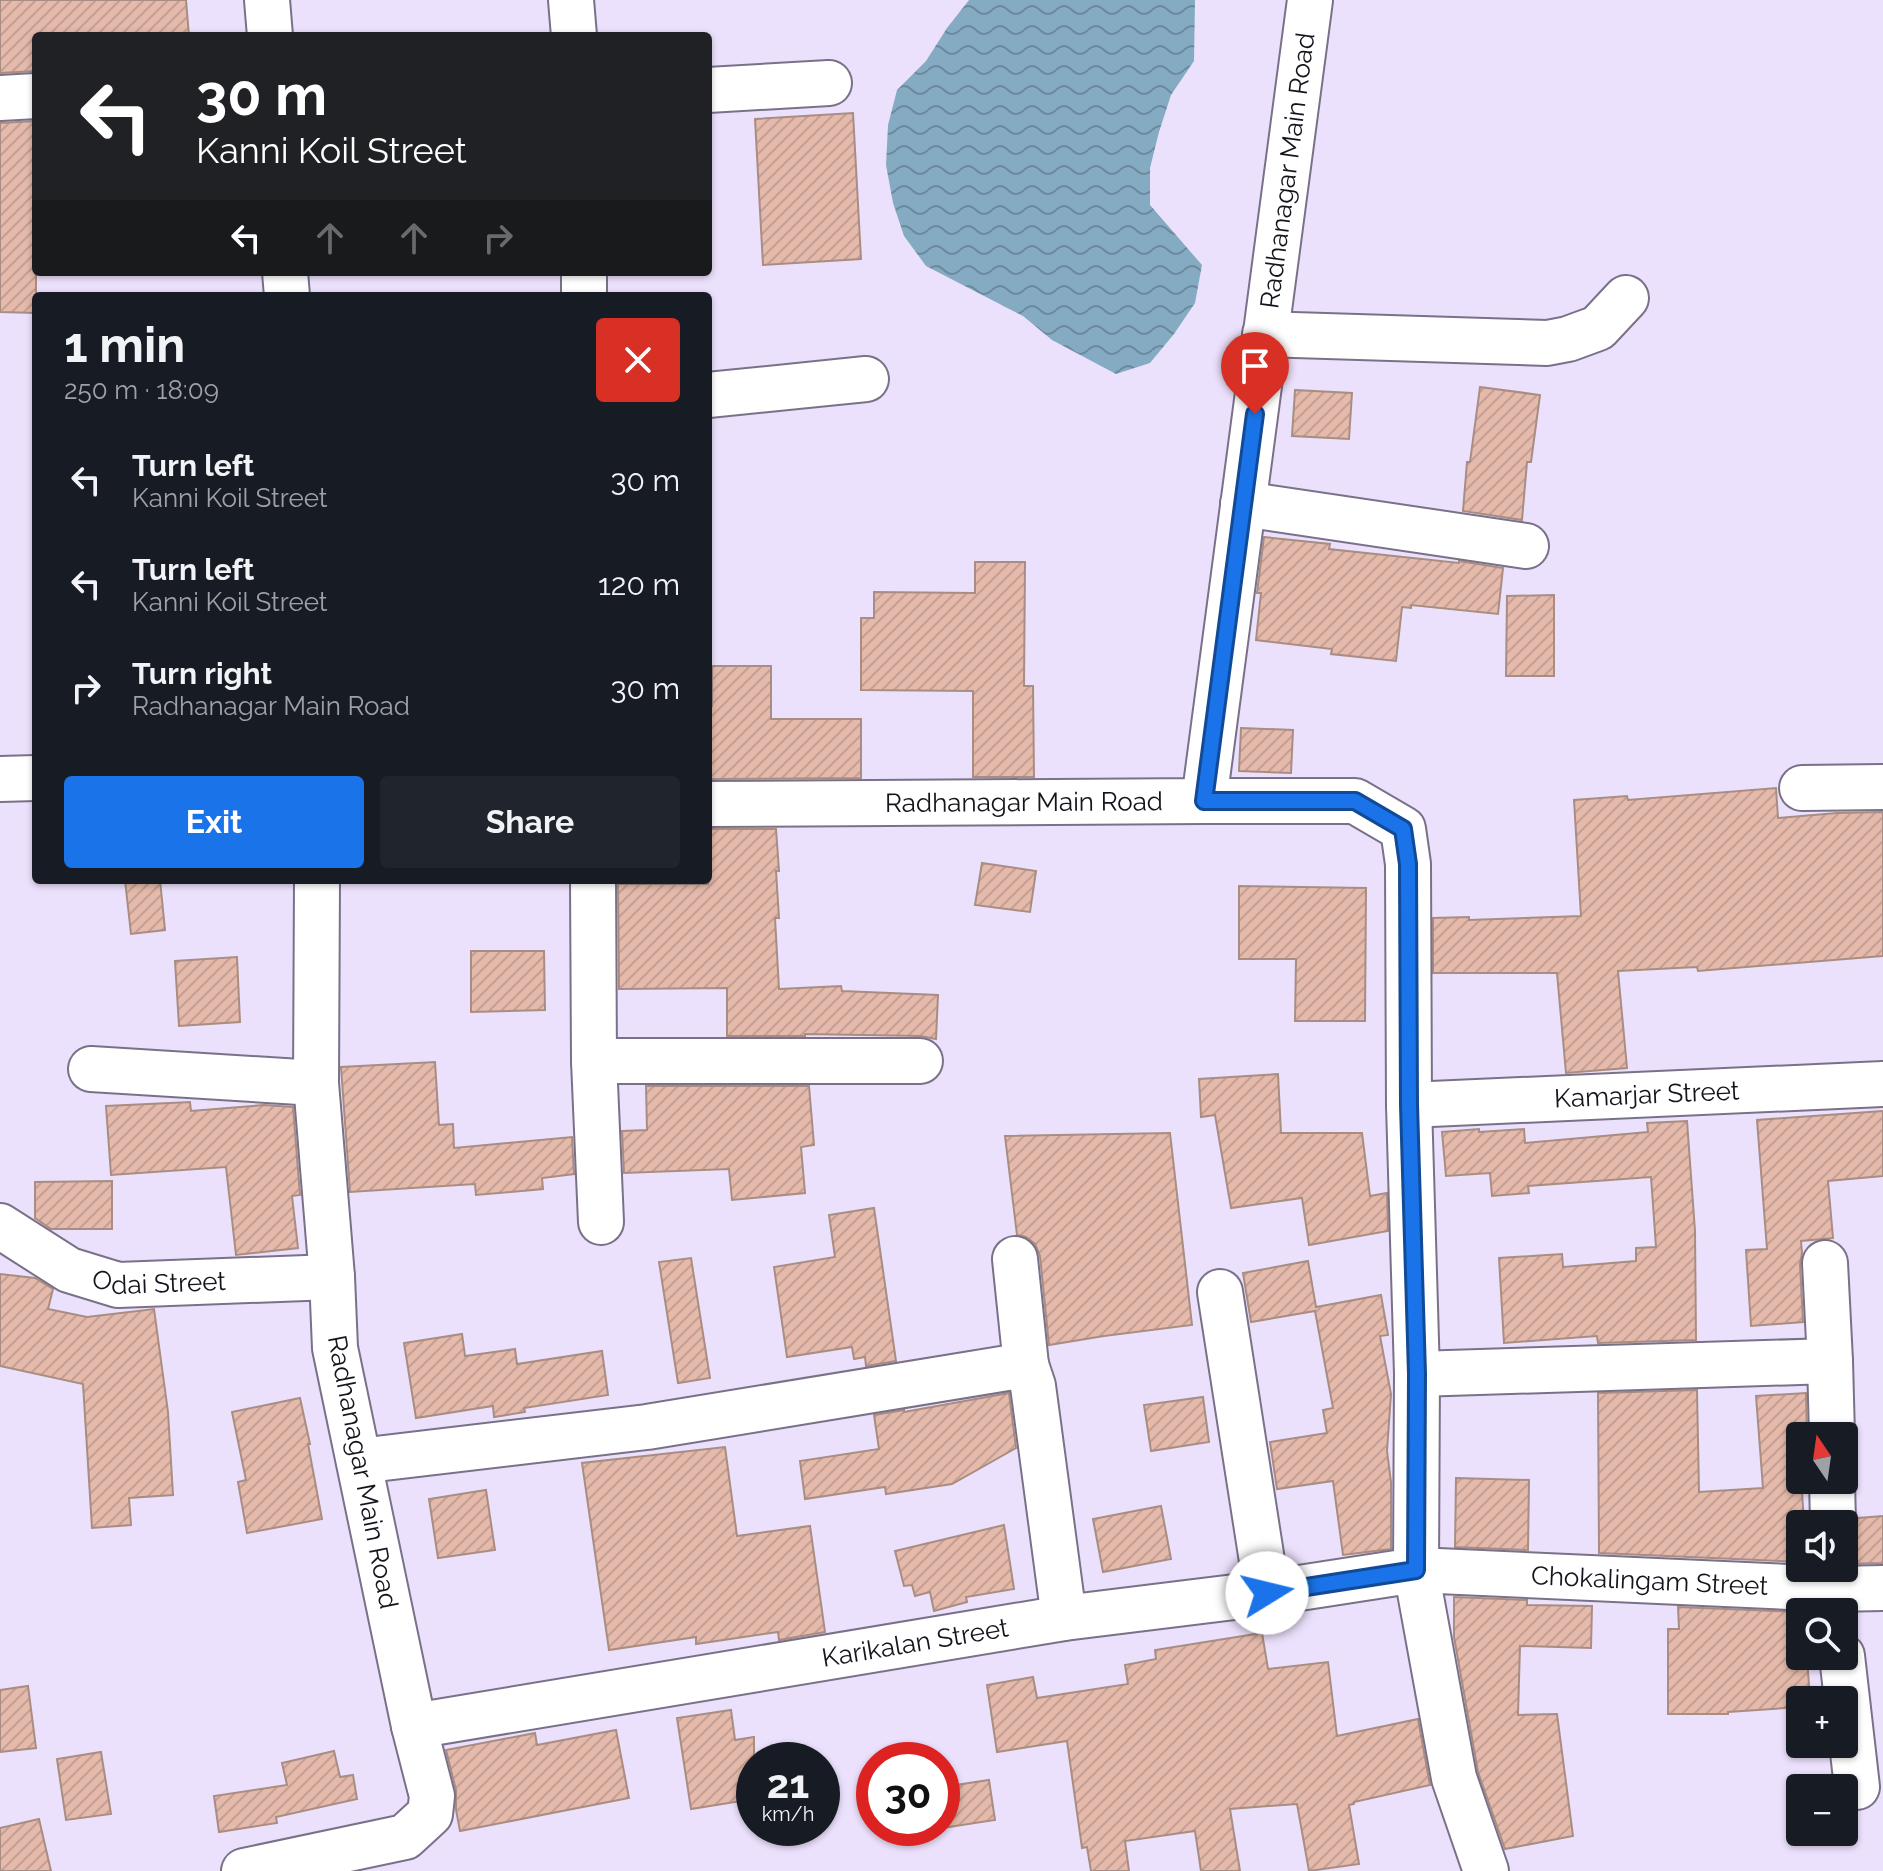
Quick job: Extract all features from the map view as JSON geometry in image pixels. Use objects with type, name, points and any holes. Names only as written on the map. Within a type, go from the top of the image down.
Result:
[{"type":"street","points":[[267,0],[270,32]]},
{"type":"street","points":[[571,0],[574,32]]},
{"type":"street","name":"Radhanagar Main Road","points":[[712,804],[1204,801],[1310,0]]},
{"type":"street","points":[[712,90],[829,83]]},
{"type":"street","points":[[0,98],[32,96]]},
{"type":"street","points":[[1265,334],[1547,343],[1598,328],[1626,298]]},
{"type":"street","points":[[712,395],[866,379]]},
{"type":"street","points":[[1243,504],[1526,546]]},
{"type":"street","points":[[0,779],[32,778]]},
{"type":"street","points":[[1802,788],[1883,787]]},
{"type":"street","points":[[1204,801],[1355,801],[1403,829],[1408,864],[1409,1105],[1417,1374],[1416,1570],[1454,1778],[1486,1871]]},
{"type":"street","name":"Radhanagar Main Road","points":[[244,1871],[405,1837],[430,1814],[432,1796],[414,1726],[335,1348],[316,1083],[317,884]]},
{"type":"street","points":[[593,884],[594,1061],[601,1222]]},
{"type":"street","points":[[594,1061],[920,1061]]},
{"type":"street","points":[[91,1069],[316,1083]]},
{"type":"street","name":"Kamarjar Street","points":[[1409,1105],[1883,1084]]},
{"type":"street","name":"Odai Street","points":[[0,1226],[69,1270],[118,1285],[332,1277]]},
{"type":"street","points":[[1015,1259],[1026,1365],[1033,1386],[1064,1618]]},
{"type":"street","points":[[1825,1263],[1832,1422]]},
{"type":"street","points":[[1220,1292],[1267,1593]]},
{"type":"street","points":[[1417,1374],[1830,1361]]},
{"type":"street","points":[[359,1461],[647,1427],[1026,1365]]},
{"type":"street","name":"Karikalan Street","points":[[414,1726],[1064,1618],[1267,1593],[1416,1570]]},
{"type":"street","name":"Chokalingam Street","points":[[1416,1570],[1835,1590],[1883,1588]]},
{"type":"street","points":[[1844,1670],[1856,1774]]},
{"type":"water","points":[[969,0],[1195,0],[1194,61],[1171,95],[1159,132],[1150,168],[1150,205],[1202,265],[1195,303],[1150,363],[1116,374],[1052,340],[1023,316],[926,266],[904,236],[893,203],[886,165],[888,125],[897,90],[926,61]]},
{"type":"building","points":[[0,0],[186,0],[189,32],[32,32],[32,71],[0,73]]},
{"type":"building","points":[[853,113],[861,259],[763,265],[755,119]]},
{"type":"building","points":[[32,121],[32,276],[36,276],[36,292],[32,292],[32,313],[0,312],[0,123]]},
{"type":"building","points":[[1480,387],[1540,395],[1531,462],[1527,462],[1522,520],[1463,511],[1467,462],[1470,462]]},
{"type":"building","points":[[1295,390],[1352,393],[1349,439],[1292,436]]},
{"type":"building","points":[[1264,537],[1330,544],[1329,549],[1503,568],[1498,614],[1411,605],[1411,608],[1402,607],[1396,661],[1331,654],[1332,649],[1256,640],[1261,593],[1257,593]]},
{"type":"building","points":[[975,562],[1025,562],[1024,686],[1033,686],[1034,777],[973,777],[973,691],[861,690],[861,618],[874,618],[874,592],[975,593]]},
{"type":"building","points":[[1554,595],[1554,676],[1506,676],[1507,596]]},
{"type":"building","points":[[712,666],[771,666],[771,719],[861,719],[861,778],[712,779]]},
{"type":"building","points":[[1241,728],[1293,730],[1291,773],[1239,771]]},
{"type":"building","points":[[1776,788],[1778,818],[1883,812],[1883,956],[1698,971],[1697,967],[1618,971],[1627,1068],[1566,1073],[1557,973],[1433,973],[1433,918],[1469,917],[1469,920],[1581,916],[1574,800],[1627,796],[1628,800]]},
{"type":"building","points":[[712,829],[776,829],[779,918],[775,918],[779,989],[841,986],[842,991],[938,995],[936,1039],[805,1034],[727,1036],[727,988],[619,989],[618,884],[712,884]]},
{"type":"building","points":[[982,863],[1036,871],[1030,912],[975,905]]},
{"type":"building","points":[[125,884],[160,884],[165,930],[131,934]]},
{"type":"building","points":[[1239,886],[1366,888],[1365,1021],[1295,1021],[1296,959],[1239,959]]},
{"type":"building","points":[[471,951],[544,951],[545,1010],[471,1012]]},
{"type":"building","points":[[237,957],[240,1022],[179,1026],[175,961]]},
{"type":"building","points":[[435,1062],[439,1125],[453,1124],[454,1148],[572,1137],[574,1174],[542,1178],[543,1189],[476,1195],[475,1184],[350,1192],[341,1067]]},
{"type":"building","points":[[1278,1074],[1281,1133],[1362,1133],[1370,1196],[1387,1193],[1388,1231],[1309,1245],[1302,1198],[1231,1208],[1215,1115],[1201,1117],[1199,1079]]},
{"type":"building","points":[[646,1086],[809,1086],[814,1145],[801,1147],[805,1193],[732,1200],[729,1169],[624,1173],[622,1131],[647,1130]]},
{"type":"building","points":[[190,1102],[191,1111],[264,1105],[293,1107],[300,1195],[292,1196],[298,1248],[236,1255],[226,1167],[111,1175],[106,1106]]},
{"type":"building","points":[[1883,1111],[1883,1176],[1828,1181],[1833,1238],[1801,1241],[1803,1322],[1751,1326],[1746,1250],[1767,1249],[1757,1120]]},
{"type":"building","points":[[1687,1121],[1695,1231],[1696,1340],[1598,1343],[1597,1336],[1504,1343],[1499,1258],[1562,1254],[1563,1267],[1636,1261],[1636,1248],[1656,1247],[1651,1177],[1528,1186],[1529,1193],[1492,1196],[1490,1173],[1446,1176],[1442,1132],[1524,1129],[1525,1143],[1648,1132],[1647,1123]]},
{"type":"building","points":[[1170,1133],[1192,1325],[1049,1345],[1040,1256],[1035,1244],[1017,1235],[1005,1136]]},
{"type":"building","points":[[112,1181],[112,1229],[51,1229],[35,1218],[35,1182]]},
{"type":"building","points":[[874,1208],[896,1361],[866,1366],[865,1357],[854,1359],[852,1347],[787,1357],[774,1267],[835,1257],[829,1215]]},
{"type":"building","points":[[691,1258],[710,1378],[678,1383],[659,1262]]},
{"type":"building","points":[[1308,1261],[1316,1307],[1381,1295],[1388,1335],[1380,1336],[1391,1394],[1387,1451],[1391,1482],[1391,1549],[1343,1555],[1333,1481],[1277,1489],[1270,1442],[1327,1433],[1323,1410],[1333,1408],[1315,1311],[1251,1322],[1243,1273]]},
{"type":"building","points":[[0,1274],[35,1278],[53,1289],[48,1309],[87,1317],[154,1309],[168,1412],[173,1495],[129,1498],[131,1525],[92,1528],[83,1384],[0,1366]]},
{"type":"building","points":[[462,1334],[465,1356],[515,1349],[517,1364],[602,1351],[608,1395],[524,1408],[525,1412],[494,1417],[493,1406],[416,1418],[404,1343]]},
{"type":"building","points":[[1697,1390],[1699,1492],[1763,1488],[1756,1396],[1806,1393],[1807,1422],[1786,1422],[1786,1494],[1802,1494],[1803,1510],[1786,1510],[1786,1561],[1599,1553],[1598,1393]]},
{"type":"building","points":[[1009,1393],[1016,1448],[952,1484],[886,1494],[885,1487],[805,1499],[800,1461],[879,1449],[874,1415]]},
{"type":"building","points":[[1203,1397],[1209,1442],[1151,1451],[1144,1405]]},
{"type":"building","points":[[300,1398],[322,1519],[247,1533],[238,1482],[246,1480],[232,1412]]},
{"type":"building","points":[[725,1447],[737,1536],[810,1526],[825,1632],[779,1640],[778,1632],[696,1644],[696,1637],[609,1650],[582,1463]]},
{"type":"building","points":[[1456,1478],[1529,1480],[1528,1550],[1455,1547]]},
{"type":"building","points":[[486,1490],[495,1550],[438,1558],[429,1499]]},
{"type":"building","points":[[1161,1506],[1171,1559],[1103,1572],[1093,1519]]},
{"type":"building","points":[[1883,1516],[1883,1563],[1858,1564],[1858,1518]]},
{"type":"building","points":[[1004,1525],[1014,1589],[966,1597],[967,1602],[934,1611],[930,1592],[915,1596],[912,1585],[904,1586],[895,1551]]},
{"type":"building","points":[[1454,1597],[1527,1600],[1527,1605],[1592,1606],[1591,1648],[1520,1646],[1518,1715],[1557,1714],[1573,1836],[1505,1849],[1478,1772],[1454,1637]]},
{"type":"building","points":[[1678,1607],[1786,1611],[1786,1670],[1808,1670],[1809,1686],[1786,1686],[1786,1708],[1728,1714],[1668,1714],[1668,1629],[1679,1629]]},
{"type":"building","points":[[1262,1633],[1268,1669],[1328,1662],[1337,1736],[1418,1719],[1430,1785],[1349,1805],[1359,1864],[1309,1871],[1297,1804],[1230,1809],[1240,1871],[1201,1871],[1195,1831],[1125,1841],[1129,1871],[1091,1871],[1087,1847],[1082,1848],[1067,1741],[997,1752],[987,1685],[1033,1677],[1037,1698],[1128,1684],[1125,1665],[1156,1659],[1155,1650]]},
{"type":"building","points":[[28,1686],[36,1748],[0,1752],[0,1690]]},
{"type":"building","points":[[731,1710],[735,1740],[754,1737],[754,1742],[736,1742],[736,1802],[691,1809],[677,1718]]},
{"type":"building","points":[[616,1730],[629,1798],[460,1831],[456,1790],[446,1750],[535,1733],[537,1745]]},
{"type":"building","points":[[334,1751],[340,1777],[353,1775],[357,1799],[276,1817],[277,1823],[219,1832],[214,1796],[287,1785],[282,1763]]},
{"type":"building","points":[[101,1752],[111,1814],[66,1820],[57,1759]]},
{"type":"building","points":[[989,1780],[995,1820],[960,1825],[960,1784]]},
{"type":"building","points":[[39,1819],[51,1871],[0,1871],[0,1828]]},
{"type":"route","points":[[1255,414],[1204,801],[1355,801],[1403,829],[1408,864],[1409,1105],[1417,1374],[1416,1570],[1267,1593]]}]
